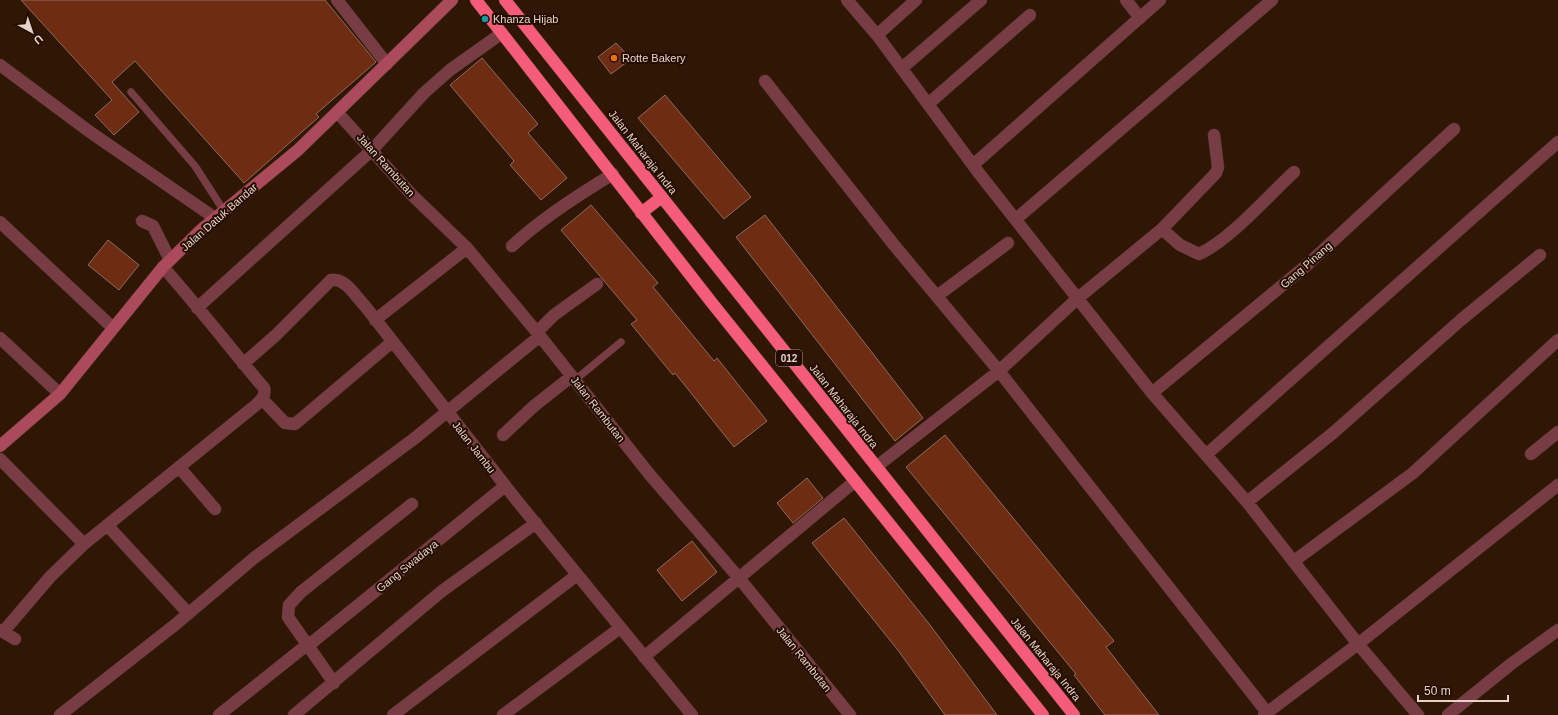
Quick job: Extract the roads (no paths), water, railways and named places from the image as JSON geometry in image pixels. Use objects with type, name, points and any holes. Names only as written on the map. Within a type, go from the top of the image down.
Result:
[{"type":"highway","name":"012","points":[[476,0],[613,174],[641,213],[854,482],[1043,715]]},
{"type":"highway","name":"Jalan Maharaja Indra","points":[[505,0],[1074,715]]},
{"type":"highway","points":[[641,213],[662,197]]},
{"type":"street","points":[[337,0],[387,64]]},
{"type":"street","name":"Jalan Datuk Bandar","points":[[0,446],[60,394],[166,263],[220,215],[298,150],[452,0]]},
{"type":"street","points":[[847,0],[902,68],[974,165],[1152,393],[1207,454],[1247,502],[1358,644],[1418,715]]},
{"type":"street","points":[[876,35],[916,0]]},
{"type":"street","points":[[902,68],[981,0]]},
{"type":"street","points":[[1126,0],[1140,18]]},
{"type":"street","points":[[974,165],[1160,0]]},
{"type":"street","points":[[1016,219],[1272,0]]},
{"type":"street","points":[[928,104],[1030,15]]},
{"type":"street","points":[[197,308],[372,150],[424,93],[450,70],[502,32]]},
{"type":"street","points":[[0,65],[90,132],[220,215]]},
{"type":"street","points":[[765,81],[999,371],[1267,714],[1358,644],[1558,485]]},
{"type":"street","name":"Jalan Rambutan","points":[[337,112],[412,195],[467,248],[538,334],[650,475],[739,578],[850,715]]},
{"type":"street","name":"Gang Pinang","points":[[1152,393],[1307,265],[1454,129]]},
{"type":"street","points":[[876,467],[999,371],[1078,298],[1162,229],[1216,173],[1218,167],[1214,135]]},
{"type":"street","points":[[1207,454],[1558,142]]},
{"type":"street","points":[[1162,229],[1180,245],[1199,254],[1210,249],[1231,231],[1294,172]]},
{"type":"street","points":[[512,246],[524,235],[577,197],[613,174]]},
{"type":"street","points":[[15,639],[1,631],[50,576],[84,544],[256,405],[265,392],[264,388],[197,308],[184,290],[166,263],[153,226],[142,221]]},
{"type":"street","points":[[0,222],[113,328]]},
{"type":"street","points":[[937,296],[1008,243]]},
{"type":"street","points":[[375,320],[467,248]]},
{"type":"street","points":[[1247,502],[1333,433],[1462,319],[1540,255]]},
{"type":"street","name":"Jalan Jambu","points":[[243,364],[330,280],[337,279],[343,281],[505,486],[692,715]]},
{"type":"street","points":[[60,715],[176,624],[254,558],[415,438],[446,410],[538,334],[554,315],[596,284]]},
{"type":"street","points":[[0,338],[60,394]]},
{"type":"street","points":[[1294,561],[1413,473],[1558,340]]},
{"type":"street","points":[[262,398],[285,423],[295,424],[392,342]]},
{"type":"street","points":[[503,435],[534,406],[573,378]]},
{"type":"street","points":[[1531,454],[1558,432]]},
{"type":"street","points":[[0,459],[84,544]]},
{"type":"street","points":[[179,467],[215,509]]},
{"type":"street","points":[[644,657],[854,482]]},
{"type":"street","name":"Gang Swadaya","points":[[219,715],[505,486]]},
{"type":"street","points":[[334,683],[288,617],[289,605],[301,592],[412,504]]},
{"type":"street","points":[[294,715],[442,592],[536,523]]},
{"type":"street","points":[[107,525],[188,613]]},
{"type":"street","points":[[393,715],[577,575]]},
{"type":"street","points":[[503,715],[620,628]]},
{"type":"street","points":[[1448,715],[1511,664],[1558,630]]},
{"type":"lane","points":[[131,92],[195,166],[220,215]]},
{"type":"lane","points":[[573,378],[621,342]]},
{"type":"place","name":"Khanza Hijab","points":[[485,19]]},
{"type":"place","name":"Rotte Bakery","points":[[614,58]]}]
